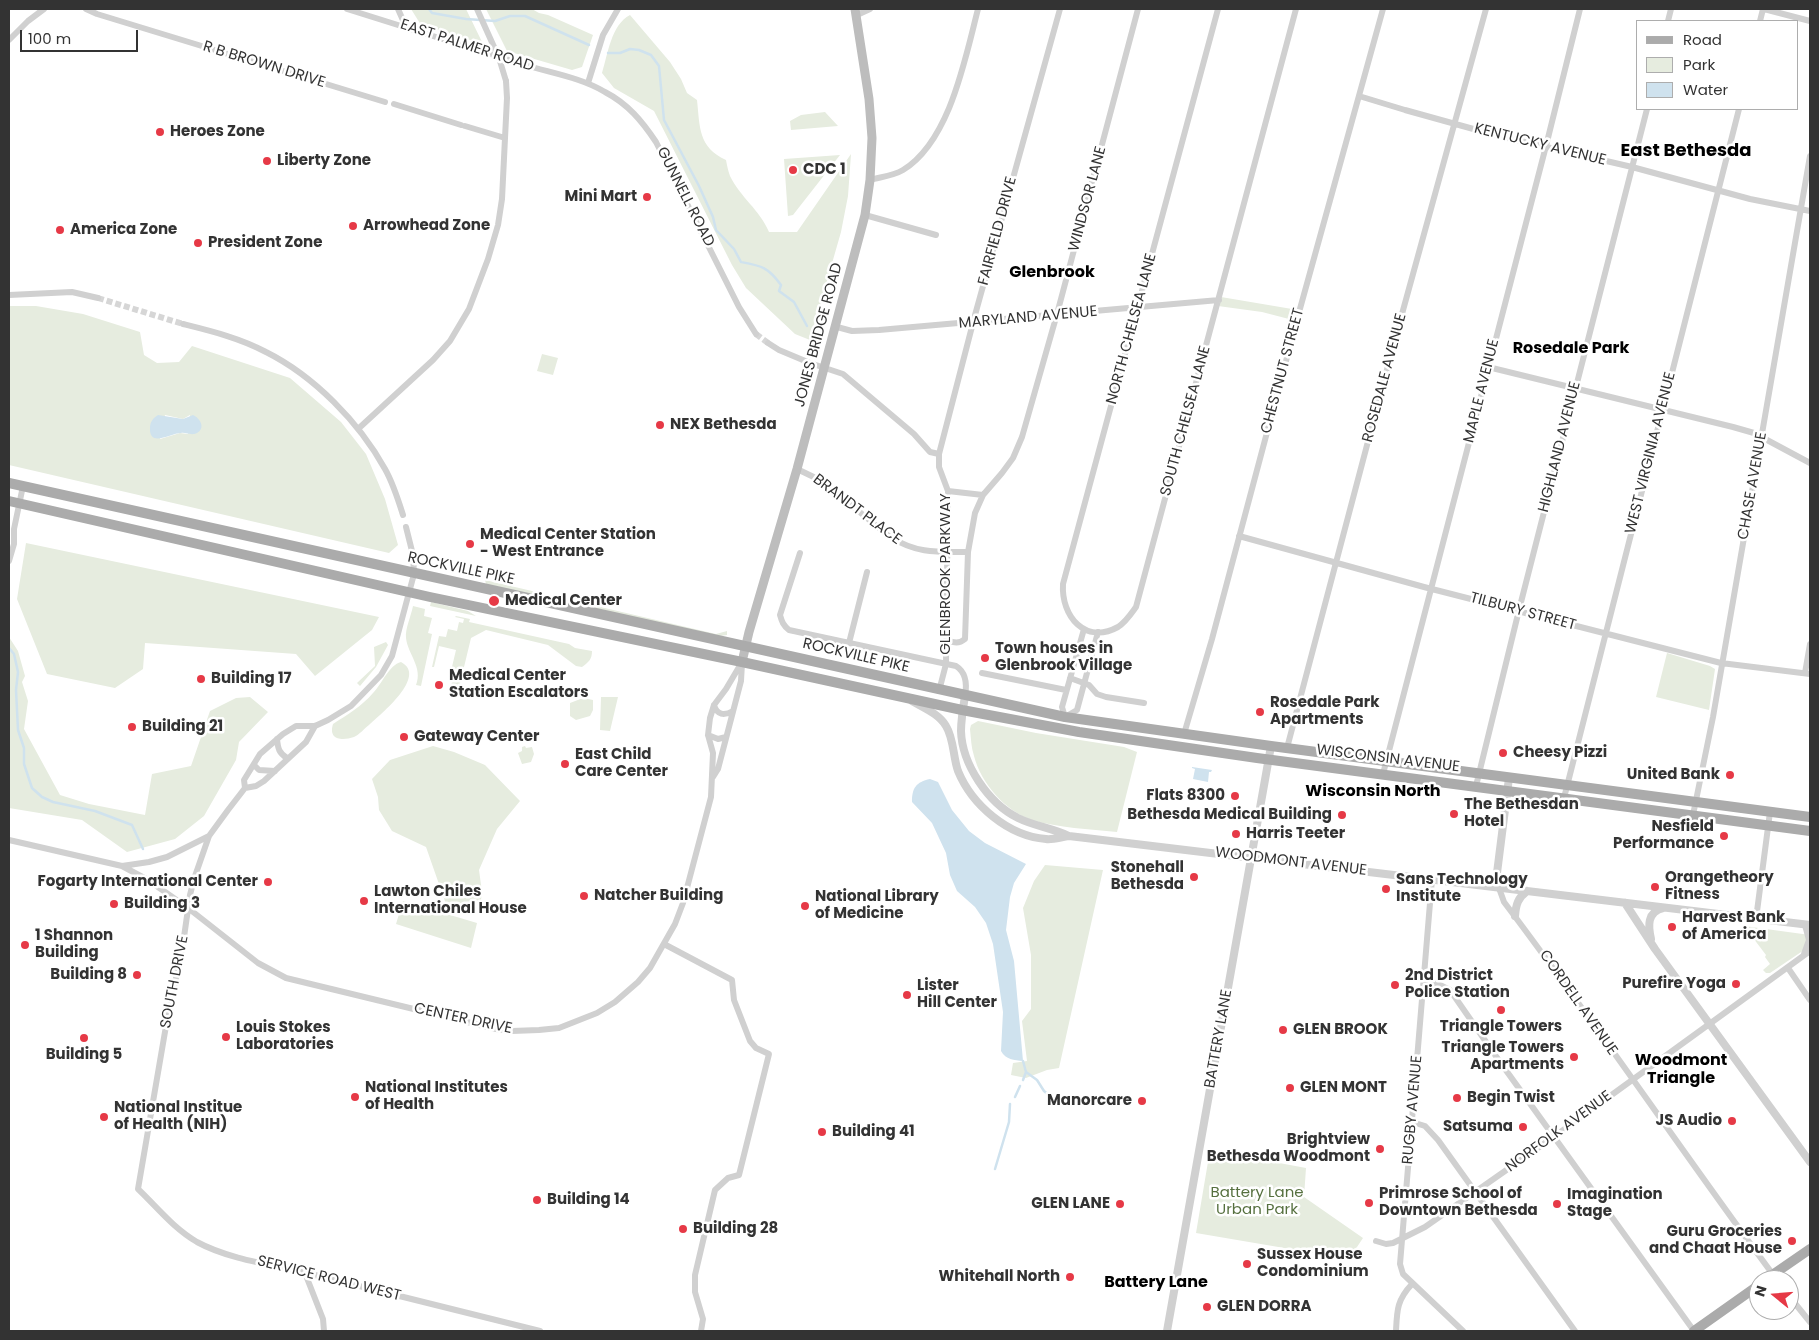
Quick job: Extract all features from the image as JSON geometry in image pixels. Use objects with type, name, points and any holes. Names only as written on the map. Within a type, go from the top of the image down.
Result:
[{"type":"main road","name":"JONES BRIDGE ROAD","points":[[742,662],[824,367],[837,327],[865,215],[870,180],[872,138],[869,99],[856,12]]},
{"type":"main road","name":"ROCKVILLE PIKE","points":[[9,483],[965,696]]},
{"type":"main road","name":"ROCKVILLE PIKE","points":[[9,501],[410,592],[962,710]]},
{"type":"main road","name":"WISCONSIN AVENUE","points":[[965,696],[1065,717],[1810,817]]},
{"type":"main road","name":"WISCONSIN AVENUE","points":[[962,710],[1062,729],[1181,748],[1810,831]]},
{"type":"main road","points":[[1062,729],[1065,717]]},
{"type":"main road","points":[[1181,748],[1184,734]]},
{"type":"main road","points":[[1782,1270],[1810,1249]]},
{"type":"main road","points":[[1694,1331],[1749,1292]]},
{"type":"street","points":[[9,40],[28,21],[44,9]]},
{"type":"street","name":"R B BROWN DRIVE","points":[[86,9],[96,14],[385,102]]},
{"type":"street","name":"EAST PALMER ROAD","points":[[347,9],[588,83]]},
{"type":"street","points":[[398,9],[406,27]]},
{"type":"street","points":[[358,429],[433,360],[450,341],[469,309],[498,225],[502,199],[506,138],[506,81],[499,58],[477,9]]},
{"type":"street","points":[[588,83],[604,35],[618,9]]},
{"type":"street","points":[[856,12],[870,9]]},
{"type":"street","points":[[870,180],[901,171],[912,163],[926,148],[944,120],[957,88],[978,9]]},
{"type":"street","name":"FAIRFIELD DRIVE","points":[[939,454],[973,323],[1060,9]]},
{"type":"street","name":"WINDSOR LANE","points":[[947,640],[956,643],[965,639],[968,552],[975,513],[983,494],[1002,473],[1019,445],[1057,314],[1138,9]]},
{"type":"street","name":"NORTH CHELSEA LANE","points":[[1084,630],[1075,623],[1066,609],[1062,594],[1063,584],[1218,9]]},
{"type":"street","name":"SOUTH CHELSEA LANE","points":[[1098,632],[1118,627],[1129,617],[1136,606],[1296,9]]},
{"type":"street","name":"CHESTNUT STREET","points":[[1184,734],[1212,639],[1295,326],[1383,9]]},
{"type":"street","name":"ROSEDALE AVENUE","points":[[1287,748],[1486,9]]},
{"type":"street","name":"MAPLE AVENUE","points":[[1383,774],[1580,9]]},
{"type":"street","points":[[1763,9],[1810,21]]},
{"type":"street","name":"GUNNELL ROAD","points":[[588,83],[606,92],[629,108],[639,118],[656,142],[756,334]]},
{"type":"street","name":"KENTUCKY AVENUE","points":[[1359,96],[1405,110],[1632,167],[1750,199],[1810,211]]},
{"type":"street","points":[[394,104],[506,138]]},
{"type":"street","name":"HIGHLAND AVENUE","points":[[1476,786],[1647,110]]},
{"type":"street","name":"WEST VIRGINIA AVENUE","points":[[1564,798],[1738,110]]},
{"type":"street","name":"CHASE AVENUE","points":[[1693,815],[1713,717],[1810,156]]},
{"type":"street","points":[[865,215],[936,235]]},
{"type":"street","points":[[9,295],[72,292],[98,298]]},
{"type":"street","name":"MARYLAND AVENUE","points":[[837,327],[849,331],[862,331],[973,323],[1219,300]]},
{"type":"street","points":[[183,324],[211,331],[267,352],[328,396],[358,429],[386,470],[403,515]]},
{"type":"street","points":[[768,343],[810,363],[843,374],[914,434],[930,452],[939,454]]},
{"type":"street","points":[[1488,367],[1734,427],[1761,437],[1810,463]]},
{"type":"street","name":"GLENBROOK PARKWAY","points":[[939,454],[939,467],[948,491],[947,640],[946,664],[940,691]]},
{"type":"street","name":"BRANDT PLACE","points":[[797,469],[822,481],[890,537],[900,543],[920,550],[947,552]]},
{"type":"street","points":[[9,561],[14,544],[14,529],[23,486]]},
{"type":"street","points":[[948,491],[983,494]]},
{"type":"street","name":"SOUTH DRIVE","points":[[245,788],[244,780],[260,754],[278,739],[296,726],[315,726],[351,706],[381,675],[392,656],[414,574],[413,555],[406,527]]},
{"type":"street","points":[[9,535],[14,529]]},
{"type":"street","name":"TILBURY STREET","points":[[1239,536],[1721,664],[1808,674]]},
{"type":"street","points":[[947,552],[968,552]]},
{"type":"street","points":[[800,553],[780,615],[782,624],[789,630],[956,666],[962,670],[966,680],[965,696]]},
{"type":"street","points":[[849,643],[867,572]]},
{"type":"street","points":[[1084,630],[1098,632],[1077,710],[1065,717],[1062,707],[1084,630]]},
{"type":"street","points":[[1808,674],[1810,644]]},
{"type":"street","name":"CENTER DRIVE","points":[[9,840],[122,866],[148,880],[188,908],[258,963],[286,978],[496,1029],[512,1031],[559,1028],[597,1013],[615,1002],[638,982],[650,968],[664,944],[683,903],[708,806],[713,777],[711,768],[713,753],[708,735],[709,723],[714,705],[742,662]]},
{"type":"street","name":"CENTER DRIVE","points":[[713,777],[718,770],[741,681],[742,662]]},
{"type":"street","points":[[982,673],[1066,690]]},
{"type":"street","points":[[1070,678],[1092,686],[1097,694],[1144,703]]},
{"type":"street","name":"WOODMONT AVENUE","points":[[965,696],[961,730],[965,752],[986,793],[998,806],[1017,818],[1069,836],[1808,925]]},
{"type":"street","name":"WOODMONT AVENUE","points":[[904,697],[933,712],[946,725],[950,734],[955,762],[964,782],[981,806],[993,817],[1007,826],[1038,838],[1048,839],[1069,836]]},
{"type":"street","points":[[714,705],[719,713],[725,714],[733,711]]},
{"type":"street","name":"SOUTH DRIVE","points":[[138,1188],[188,908],[194,879],[209,836],[245,788],[256,786],[264,781],[306,742],[315,726]]},
{"type":"street","points":[[708,735],[718,739],[726,737]]},
{"type":"street","points":[[278,739],[278,748],[281,754],[288,758]]},
{"type":"street","name":"BATTERY LANE","points":[[1167,1331],[1270,746]]},
{"type":"street","points":[[254,765],[259,770],[275,770]]},
{"type":"street","name":"CORDELL AVENUE","points":[[1509,778],[1496,873],[1504,902],[1596,1027],[1766,1270]]},
{"type":"street","points":[[1756,919],[1770,812]]},
{"type":"street","name":"CENTER DRIVE","points":[[122,866],[167,857],[209,836]]},
{"type":"street","name":"RUGBY AVENUE","points":[[1432,879],[1400,1264],[1401,1270],[1412,1284],[1463,1331]]},
{"type":"street","points":[[1515,916],[1516,906],[1520,897],[1527,891]]},
{"type":"street","points":[[1625,903],[1810,1162]]},
{"type":"street","points":[[1652,943],[1648,921],[1656,910],[1664,908]]},
{"type":"street","points":[[1803,957],[1809,940],[1808,925]]},
{"type":"street","points":[[664,944],[732,980],[734,1000],[750,1041],[756,1048],[769,1054],[739,1175],[728,1178],[715,1190],[695,1275],[695,1292],[703,1319],[701,1331]]},
{"type":"street","name":"NORFOLK AVENUE","points":[[1402,1239],[1425,1227],[1476,1192],[1810,951]]},
{"type":"street","points":[[1788,968],[1810,1000]]},
{"type":"street","points":[[1424,982],[1438,984],[1450,990],[1694,1331]]},
{"type":"street","points":[[1412,1122],[1424,1125],[1432,1132],[1575,1331]]},
{"type":"street","name":"SERVICE ROAD WEST","points":[[138,1188],[159,1212],[197,1242],[225,1252],[261,1263],[305,1272],[540,1331]]},
{"type":"street","points":[[1376,1241],[1386,1244],[1402,1239]]},
{"type":"street","points":[[305,1272],[323,1319],[324,1331]]},
{"type":"street","points":[[1396,1331],[1398,1307],[1402,1295],[1412,1284]]},
{"type":"street","points":[[1799,1308],[1810,1322]]},
{"type":"green space","points":[[411,9],[466,9],[483,44],[421,25]]},
{"type":"green space","points":[[486,9],[532,9],[593,35],[582,67],[572,70],[507,51]]},
{"type":"green space","points":[[630,15],[670,62],[687,93],[697,100],[700,127],[705,142],[717,155],[726,160],[729,174],[734,184],[761,217],[769,232],[797,232],[851,154],[848,196],[841,232],[810,340],[795,334],[746,288],[732,265],[654,111],[614,88],[602,73],[614,33],[618,26]]},
{"type":"green space","points":[[825,112],[838,126],[791,130],[790,121],[801,115]]},
{"type":"green space","points":[[840,155],[793,215],[788,216],[784,159]]},
{"type":"green space","points":[[1221,297],[1292,309],[1289,319],[1262,312],[1218,306]]},
{"type":"green space","points":[[9,306],[36,306],[83,314],[140,332],[144,355],[157,363],[179,362],[192,346],[290,378],[341,422],[366,454],[385,499],[398,545],[389,553],[9,465]],"holes":[[[165,415],[183,419],[190,415],[188,434],[180,433],[160,439]]]},
{"type":"green space","points":[[542,354],[558,358],[553,375],[537,371]]},
{"type":"green space","points":[[26,543],[379,617],[372,630],[315,676],[296,654],[145,643],[143,669],[115,688],[47,674],[17,599]]},
{"type":"green space","points":[[485,580],[716,634],[727,631],[727,635],[720,636],[486,584]]},
{"type":"green space","points":[[431,602],[468,611],[476,616],[430,606]]},
{"type":"green space","points":[[413,606],[425,609],[424,616],[432,618],[428,633],[432,634],[421,686],[416,685],[418,672],[406,638]]},
{"type":"green space","points":[[456,616],[470,619],[469,622],[569,644],[575,648],[592,651],[591,656],[582,667],[576,666],[548,645],[486,630],[471,638],[458,692],[450,690],[454,674],[451,671],[456,650],[439,646],[434,667],[432,667],[439,636],[446,637],[448,629],[457,631],[459,622],[463,623],[464,619]]},
{"type":"green space","points":[[9,637],[18,651],[25,676],[22,682],[28,701],[24,729],[60,795],[89,804],[145,815],[152,774],[191,766],[210,711],[236,698],[250,697],[268,712],[239,742],[236,760],[204,816],[175,839],[127,852],[82,820],[9,808]]},
{"type":"green space","points":[[386,642],[388,645],[376,667],[360,686],[357,683],[375,666],[374,647]]},
{"type":"green space","points":[[1667,653],[1715,669],[1709,710],[1656,697]]},
{"type":"green space","points":[[401,662],[408,668],[409,676],[400,695],[392,704],[356,736],[341,739],[334,736],[332,733],[333,724],[364,702],[393,667]]},
{"type":"green space","points":[[601,697],[618,697],[610,731],[600,730]]},
{"type":"green space","points":[[583,698],[593,700],[593,710],[590,716],[576,720],[570,716],[570,703]]},
{"type":"green space","points":[[978,721],[1036,733],[1124,747],[1137,752],[1117,832],[1042,823],[1022,816],[1004,803],[988,786],[977,766],[970,729],[971,725]]},
{"type":"green space","points":[[433,746],[454,752],[485,765],[520,801],[497,829],[479,870],[482,892],[480,908],[462,913],[447,907],[426,847],[392,831],[379,810],[378,797],[372,779],[390,760]]},
{"type":"green space","points":[[525,746],[526,748],[532,747],[534,754],[531,762],[522,764],[518,753]]},
{"type":"green space","points":[[1045,865],[1103,870],[1059,1068],[1047,1070],[1026,1078],[1011,1075],[1013,1063],[1027,1061],[1022,1021],[1031,1009],[1031,955],[1023,908],[1034,881]]},
{"type":"green space","points":[[403,901],[477,923],[471,948],[396,924]]},
{"type":"green space","points":[[1744,926],[1810,935],[1810,946],[1770,973],[1766,973],[1763,970],[1770,964],[1765,957],[1766,955]]},
{"type":"green space","name":"Battery Lane Urban Park","points":[[1210,1150],[1306,1168],[1304,1197],[1363,1238],[1349,1259],[1196,1233]]},
{"type":"water","points":[[158,415],[183,419],[193,415],[196,416],[202,426],[200,431],[195,434],[183,433],[161,438],[153,437],[150,428],[153,419]]},
{"type":"water","points":[[1192,767],[1212,770],[1209,772],[1208,782],[1193,779],[1195,769]]},
{"type":"water","points":[[930,779],[938,782],[952,810],[969,831],[985,843],[1026,864],[1014,883],[1010,897],[1006,930],[1014,961],[1023,1061],[1008,1058],[1001,1051],[1003,1012],[993,944],[986,923],[975,907],[957,891],[950,875],[946,853],[932,823],[912,802],[916,786]]},
{"type":"waterway","points":[[429,9],[432,13],[466,19],[495,21],[510,16],[525,16],[589,45]]},
{"type":"waterway","points":[[608,53],[620,53],[630,49],[639,50],[651,55],[659,66],[664,120],[699,186],[713,217],[716,230],[734,249],[741,262],[759,266],[772,274],[781,285],[779,291],[794,302],[807,326]]},
{"type":"waterway","points":[[9,648],[14,654],[18,672],[16,690],[18,730],[24,748],[24,764],[32,788],[42,797],[53,802],[95,811],[132,825],[143,849]]},
{"type":"waterway","points":[[1023,1061],[1026,1072],[1037,1080],[1044,1091],[1051,1097],[1069,1103]]},
{"type":"waterway","points":[[1023,1080],[1026,1072]]},
{"type":"waterway","points":[[1015,1097],[1020,1086]]},
{"type":"waterway","points":[[995,1169],[1009,1122],[1010,1104]]},
{"type":"tunnel","points":[[98,298],[183,324]]},
{"type":"tunnel","points":[[756,334],[768,343]]},
{"type":"place","name":"Heroes Zone","points":[[160,132]]},
{"type":"place","name":"Liberty Zone","points":[[267,161]]},
{"type":"place","name":"CDC 1","points":[[793,170]]},
{"type":"place","name":"Mini Mart","points":[[647,197]]},
{"type":"place","name":"Arrowhead Zone","points":[[353,226]]},
{"type":"place","name":"America Zone","points":[[60,230]]},
{"type":"place","name":"President Zone","points":[[198,243]]},
{"type":"place","name":"NEX Bethesda","points":[[660,425]]},
{"type":"place","name":"Medical Center Station - West Entrance","points":[[470,544]]},
{"type":"place","name":"Medical Center","points":[[494,601]]},
{"type":"place","name":"Town houses in Glenbrook Village","points":[[985,658]]},
{"type":"place","name":"Building 17","points":[[201,679]]},
{"type":"place","name":"Medical Center Station Escalators","points":[[439,685]]},
{"type":"place","name":"Rosedale Park Apartments","points":[[1260,712]]},
{"type":"place","name":"Building 21","points":[[132,727]]},
{"type":"place","name":"Gateway Center","points":[[404,737]]},
{"type":"place","name":"Cheesy Pizzi","points":[[1503,753]]},
{"type":"place","name":"East Child Care Center","points":[[565,764]]},
{"type":"place","name":"United Bank","points":[[1730,775]]},
{"type":"place","name":"Flats 8300","points":[[1235,796]]},
{"type":"place","name":"The Bethesdan Hotel","points":[[1454,814]]},
{"type":"place","name":"Bethesda Medical Building","points":[[1342,815]]},
{"type":"place","name":"Harris Teeter","points":[[1236,834]]},
{"type":"place","name":"Nesfield Performance","points":[[1724,836]]},
{"type":"place","name":"Stonehall Bethesda","points":[[1194,877]]},
{"type":"place","name":"Fogarty International Center","points":[[268,882]]},
{"type":"place","name":"Orangetheory Fitness","points":[[1655,887]]},
{"type":"place","name":"Sans Technology Institute","points":[[1386,889]]},
{"type":"place","name":"Natcher Building","points":[[584,896]]},
{"type":"place","name":"Lawton Chiles International House","points":[[364,901]]},
{"type":"place","name":"Building 3","points":[[114,904]]},
{"type":"place","name":"National Library of Medicine","points":[[805,906]]},
{"type":"place","name":"Harvest Bank of America","points":[[1672,927]]},
{"type":"place","name":"1 Shannon Building","points":[[25,945]]},
{"type":"place","name":"Building 8","points":[[137,975]]},
{"type":"place","name":"Purefire Yoga","points":[[1736,984]]},
{"type":"place","name":"2nd District Police Station","points":[[1395,985]]},
{"type":"place","name":"Lister Hill Center","points":[[907,995]]},
{"type":"place","name":"Triangle Towers","points":[[1501,1010]]},
{"type":"place","name":"GLEN BROOK","points":[[1283,1030]]},
{"type":"place","name":"Louis Stokes Laboratories","points":[[226,1037]]},
{"type":"place","name":"Building 5","points":[[84,1038]]},
{"type":"place","name":"Triangle Towers Apartments","points":[[1574,1057]]},
{"type":"place","name":"GLEN MONT","points":[[1290,1088]]},
{"type":"place","name":"National Institutes of Health","points":[[355,1097]]},
{"type":"place","name":"Begin Twist","points":[[1457,1098]]},
{"type":"place","name":"Manorcare","points":[[1142,1101]]},
{"type":"place","name":"National Institue of Health (NIH)","points":[[104,1117]]},
{"type":"place","name":"JS Audio","points":[[1732,1121]]},
{"type":"place","name":"Satsuma","points":[[1523,1127]]},
{"type":"place","name":"Building 41","points":[[822,1132]]},
{"type":"place","name":"Brightview Bethesda Woodmont","points":[[1380,1149]]},
{"type":"place","name":"Building 14","points":[[537,1200]]},
{"type":"place","name":"Primrose School of Downtown Bethesda","points":[[1369,1203]]},
{"type":"place","name":"GLEN LANE","points":[[1120,1204]]},
{"type":"place","name":"Imagination Stage","points":[[1557,1204]]},
{"type":"place","name":"Building 28","points":[[683,1229]]},
{"type":"place","name":"Guru Groceries and Chaat House","points":[[1792,1241]]},
{"type":"place","name":"Sussex House Condominium","points":[[1247,1264]]},
{"type":"place","name":"Whitehall North","points":[[1070,1277]]},
{"type":"place","name":"GLEN DORRA","points":[[1207,1307]]},
{"type":"district","name":"East Bethesda","points":[[1686,151]]},
{"type":"district","name":"Glenbrook","points":[[1052,273]]},
{"type":"district","name":"Rosedale Park","points":[[1571,349]]},
{"type":"district","name":"Wisconsin North","points":[[1373,792]]},
{"type":"district","name":"Woodmont Triangle","points":[[1681,1070]]},
{"type":"district","name":"Battery Lane","points":[[1156,1283]]}]
